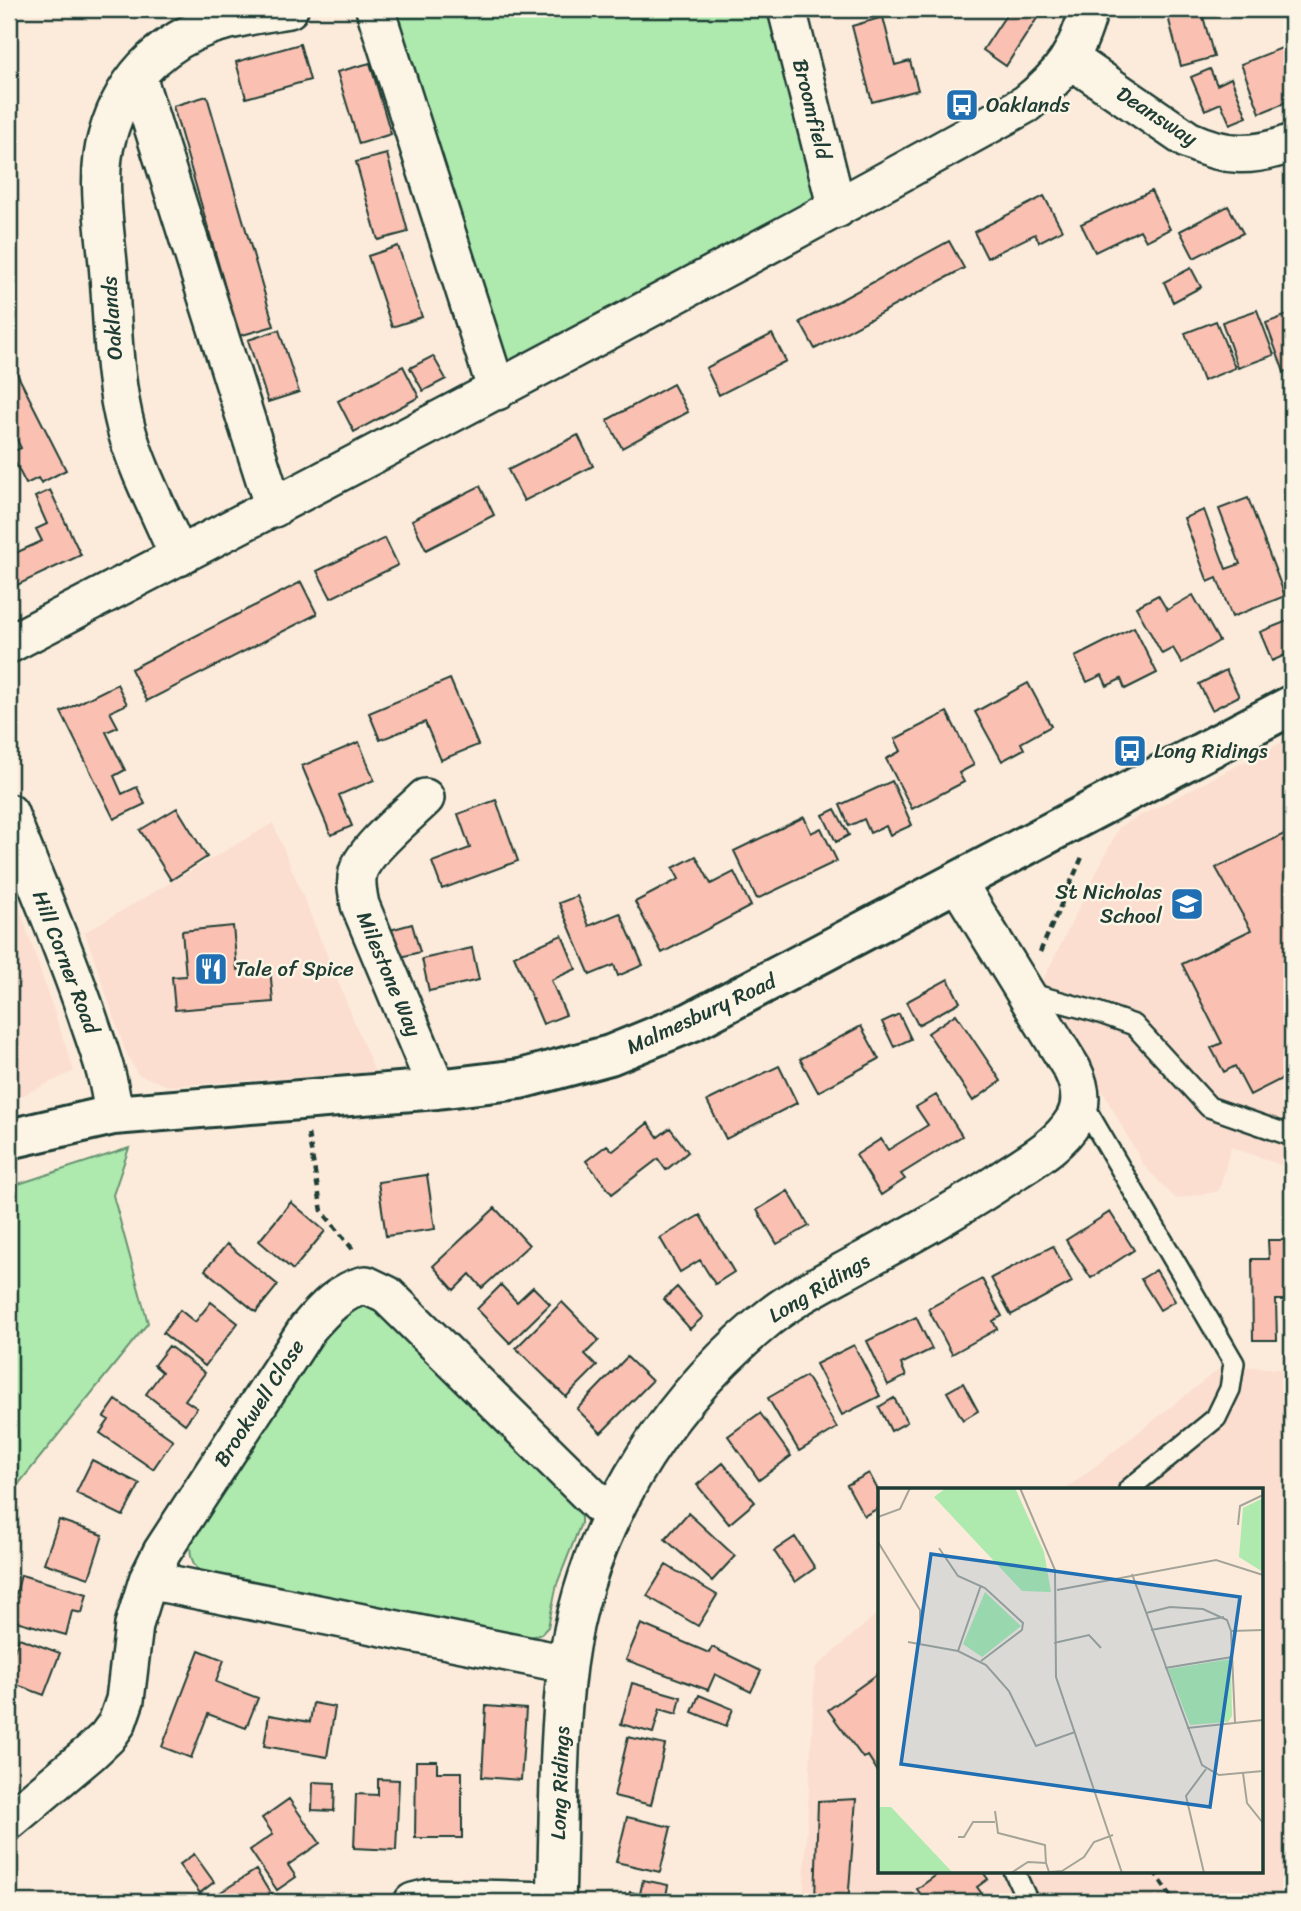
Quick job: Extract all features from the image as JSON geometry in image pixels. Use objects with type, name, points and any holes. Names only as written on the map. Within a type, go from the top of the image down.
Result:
[{"type":"main road","name":"Malmesbury Road","points":[[9,1139],[113,1115],[437,1089],[520,1079],[610,1055],[691,1023],[1292,705]]},
{"type":"street","name":"Oaklands","points":[[179,556],[127,431],[116,369],[104,210],[104,155],[123,96],[136,76],[171,45],[214,15],[289,9]]},
{"type":"street","points":[[374,9],[497,391]]},
{"type":"street","name":"Broomfield","points":[[787,9],[837,209]]},
{"type":"street","points":[[9,644],[497,391],[837,209],[1026,104],[1052,82],[1070,59],[1089,9]]},
{"type":"street","name":"Deansway","points":[[1070,59],[1188,140],[1209,149],[1230,154],[1253,154],[1292,143]]},
{"type":"street","points":[[136,76],[274,508]]},
{"type":"street","name":"Milestone Way","points":[[425,798],[367,855],[358,872],[357,881],[360,905],[437,1089]]},
{"type":"street","name":"Hill Corner Road","points":[[9,813],[73,974],[112,1094],[113,1115]]},
{"type":"street","points":[[957,882],[1072,1069],[1078,1084],[1080,1101]]},
{"type":"street","name":"Long Ridings","points":[[556,1902],[561,1723],[567,1664],[584,1590],[611,1516],[629,1481],[663,1429],[713,1369],[774,1313],[806,1292],[966,1205],[1047,1150],[1073,1121],[1080,1101]]},
{"type":"street","points":[[361,1286],[374,1287],[387,1295],[611,1516]]},
{"type":"street","name":"Brookwell Close","points":[[9,1821],[90,1753],[117,1723],[125,1700],[134,1625],[148,1580],[162,1552],[307,1329],[335,1300],[361,1286]]},
{"type":"street","points":[[148,1580],[567,1664]]},
{"type":"street","points":[[414,1902],[429,1898],[556,1902]]},
{"type":"lane","points":[[1023,992],[1097,1012],[1134,1026],[1209,1107],[1292,1136]]},
{"type":"lane","points":[[1080,1101],[1234,1363],[1230,1389],[1216,1418],[1130,1488]]},
{"type":"lane","points":[[1014,1872],[1028,1902]]},
{"type":"path","points":[[1023,992],[1084,854]]},
{"type":"path","points":[[302,1099],[322,1211],[359,1258],[361,1286]]},
{"type":"path","points":[[1155,1872],[1175,1902]]},
{"type":"shaded area","name":"St Nicholas School","points":[[1292,737],[1292,1171],[1231,1147],[1219,1191],[1176,1199],[1144,1166],[1043,980],[1119,827]]},
{"type":"shaded area","points":[[273,823],[375,1072],[168,1086],[137,1074],[125,1050],[85,932]]},
{"type":"shaded area","points":[[9,876],[74,1071],[9,1102]]},
{"type":"shaded area","points":[[1224,1365],[1292,1370],[1292,1902],[803,1902],[815,1668],[878,1613],[878,1872],[1262,1872],[1262,1488],[1067,1488]]},
{"type":"green space","points":[[387,9],[777,9],[816,194],[792,216],[498,372]]},
{"type":"green space","points":[[129,1148],[113,1195],[148,1323],[9,1496],[9,1187]]},
{"type":"green space","points":[[365,1303],[386,1310],[581,1510],[581,1523],[557,1584],[548,1627],[541,1634],[524,1639],[209,1581],[197,1569],[190,1552],[192,1529],[324,1327],[342,1313]]},
{"type":"building","points":[[1010,9],[1043,9],[1006,66],[983,50]]},
{"type":"building","points":[[1166,9],[1201,9],[1214,57],[1181,66]]},
{"type":"building","points":[[883,17],[895,65],[910,61],[918,90],[872,102],[852,26]]},
{"type":"building","points":[[300,44],[310,80],[246,98],[236,62]]},
{"type":"building","points":[[1292,44],[1292,100],[1260,113],[1241,64]]},
{"type":"building","points":[[370,63],[391,134],[359,144],[337,72]]},
{"type":"building","points":[[1210,69],[1217,85],[1231,78],[1247,117],[1230,124],[1221,103],[1205,110],[1191,77]]},
{"type":"building","points":[[207,96],[274,326],[239,336],[173,106]]},
{"type":"building","points":[[387,154],[408,232],[378,240],[356,162]]},
{"type":"building","points":[[1151,191],[1170,229],[1146,241],[1140,230],[1095,252],[1081,224]]},
{"type":"building","points":[[1044,196],[1062,230],[1039,242],[1035,234],[987,258],[974,232]]},
{"type":"building","points":[[1228,206],[1243,233],[1194,258],[1180,231]]},
{"type":"building","points":[[949,241],[964,268],[815,349],[800,322]]},
{"type":"building","points":[[398,246],[422,317],[392,327],[368,256]]},
{"type":"building","points":[[1191,268],[1201,287],[1173,302],[1164,282]]},
{"type":"building","points":[[1257,310],[1274,355],[1238,368],[1222,322]]},
{"type":"building","points":[[1290,314],[1292,369],[1284,372],[1266,323]]},
{"type":"building","points":[[1216,321],[1235,368],[1203,381],[1185,333]]},
{"type":"building","points":[[279,330],[299,392],[268,402],[248,340]]},
{"type":"building","points":[[772,334],[786,361],[719,395],[706,368]]},
{"type":"building","points":[[433,356],[446,379],[423,391],[410,368]]},
{"type":"building","points":[[9,358],[66,470],[41,483],[38,478],[26,484],[10,453],[21,448],[9,424]]},
{"type":"building","points":[[403,366],[419,397],[354,432],[338,401]]},
{"type":"building","points":[[673,384],[688,412],[622,448],[607,420]]},
{"type":"building","points":[[578,435],[593,466],[524,501],[508,470]]},
{"type":"building","points":[[480,486],[494,515],[426,550],[412,520]]},
{"type":"building","points":[[50,490],[81,555],[13,587],[9,579],[9,556],[42,541],[36,529],[47,524],[35,497]]},
{"type":"building","points":[[1248,498],[1285,596],[1232,617],[1217,578],[1208,582],[1184,518],[1204,510],[1226,569],[1240,564],[1219,509]]},
{"type":"building","points":[[385,538],[398,565],[331,598],[317,571]]},
{"type":"building","points":[[1292,548],[1292,580],[1282,552]]},
{"type":"building","points":[[301,582],[317,614],[147,701],[131,669]]},
{"type":"building","points":[[1158,595],[1167,610],[1193,595],[1219,641],[1182,663],[1173,648],[1162,654],[1136,607]]},
{"type":"building","points":[[1290,620],[1292,652],[1272,661],[1260,632]]},
{"type":"building","points":[[1134,627],[1157,673],[1125,689],[1121,679],[1107,686],[1102,675],[1087,682],[1075,657]]},
{"type":"building","points":[[1226,670],[1239,696],[1212,710],[1199,684]]},
{"type":"building","points":[[450,679],[478,745],[441,760],[425,722],[380,740],[369,713]]},
{"type":"building","points":[[1028,683],[1051,726],[1021,743],[1024,749],[1002,761],[975,712]]},
{"type":"building","points":[[117,684],[127,704],[110,712],[118,727],[106,732],[125,770],[114,776],[122,794],[137,787],[145,804],[114,819],[61,712]]},
{"type":"building","points":[[947,712],[974,765],[959,773],[964,782],[912,809],[886,759],[901,751],[895,739]]},
{"type":"building","points":[[359,742],[374,780],[339,795],[352,826],[331,835],[302,766]]},
{"type":"building","points":[[892,781],[912,825],[890,835],[886,826],[870,833],[864,819],[849,826],[840,805]]},
{"type":"building","points":[[496,800],[518,861],[442,889],[432,862],[470,848],[458,814]]},
{"type":"building","points":[[177,808],[207,857],[171,880],[140,830]]},
{"type":"building","points":[[835,809],[849,835],[836,842],[823,815]]},
{"type":"building","points":[[804,817],[811,833],[821,828],[837,861],[757,899],[734,851]]},
{"type":"building","points":[[1292,830],[1292,1101],[1281,1079],[1250,1095],[1235,1066],[1224,1072],[1211,1048],[1222,1043],[1182,964],[1251,930],[1216,868]]},
{"type":"building","points":[[696,856],[711,884],[734,872],[751,906],[662,953],[635,902],[679,879],[673,868]]},
{"type":"building","points":[[577,896],[589,926],[620,913],[643,965],[618,976],[614,965],[590,975],[559,903]]},
{"type":"building","points":[[412,924],[420,952],[397,958],[390,930]]},
{"type":"building","name":"Tale of Spice","points":[[233,926],[237,970],[270,967],[273,1002],[175,1010],[172,977],[186,976],[182,931]]},
{"type":"building","points":[[562,935],[576,969],[551,980],[566,1015],[543,1024],[514,956]]},
{"type":"building","points":[[472,948],[479,980],[429,991],[422,959]]},
{"type":"building","points":[[948,979],[960,1002],[918,1025],[906,1002]]},
{"type":"building","points":[[899,1014],[911,1039],[894,1047],[882,1022]]},
{"type":"building","points":[[956,1014],[1001,1081],[973,1101],[928,1033]]},
{"type":"building","points":[[861,1026],[879,1059],[818,1092],[800,1059]]},
{"type":"building","points":[[779,1066],[797,1103],[726,1139],[707,1101]]},
{"type":"building","points":[[936,1095],[962,1136],[901,1174],[905,1179],[881,1195],[856,1155],[881,1139],[888,1150],[928,1125],[916,1107]]},
{"type":"building","points":[[648,1123],[658,1137],[670,1128],[688,1152],[666,1170],[658,1159],[612,1194],[586,1161],[607,1145],[613,1151]]},
{"type":"building","points":[[427,1175],[435,1229],[386,1236],[378,1182]]},
{"type":"building","points":[[788,1191],[809,1226],[777,1244],[757,1210]]},
{"type":"building","points":[[291,1202],[325,1231],[293,1270],[259,1241]]},
{"type":"building","points":[[495,1208],[529,1245],[482,1288],[470,1274],[454,1290],[433,1266]]},
{"type":"building","points":[[1110,1212],[1134,1250],[1091,1278],[1066,1240]]},
{"type":"building","points":[[700,1215],[734,1272],[715,1284],[700,1260],[680,1272],[660,1238]]},
{"type":"building","points":[[1268,1240],[1290,1240],[1292,1310],[1289,1310],[1289,1300],[1276,1300],[1277,1340],[1253,1340],[1252,1259],[1269,1259]]},
{"type":"building","points":[[227,1244],[278,1285],[256,1312],[205,1270]]},
{"type":"building","points":[[1053,1246],[1072,1282],[1011,1315],[991,1278]]},
{"type":"building","points":[[1156,1270],[1175,1301],[1160,1310],[1141,1279]]},
{"type":"building","points":[[982,1279],[1002,1316],[993,1321],[997,1329],[952,1354],[928,1309]]},
{"type":"building","points":[[501,1285],[517,1302],[533,1287],[550,1304],[510,1343],[477,1309]]},
{"type":"building","points":[[677,1287],[703,1317],[690,1329],[664,1299]]},
{"type":"building","points":[[211,1302],[238,1323],[205,1366],[163,1333],[180,1310],[195,1322]]},
{"type":"building","points":[[562,1302],[599,1340],[585,1354],[597,1366],[566,1397],[516,1348]]},
{"type":"building","points":[[916,1317],[932,1349],[901,1364],[906,1376],[888,1385],[867,1341]]},
{"type":"building","points":[[854,1345],[880,1396],[842,1415],[816,1364]]},
{"type":"building","points":[[169,1346],[205,1373],[185,1400],[197,1408],[185,1424],[146,1394],[162,1372],[154,1365]]},
{"type":"building","points":[[627,1357],[652,1381],[601,1433],[577,1409]]},
{"type":"building","points":[[806,1376],[837,1428],[799,1451],[768,1398]]},
{"type":"building","points":[[963,1383],[978,1411],[963,1420],[947,1392]]},
{"type":"building","points":[[894,1398],[907,1422],[891,1431],[879,1407]]},
{"type":"building","points":[[116,1400],[173,1440],[153,1469],[100,1433],[109,1420],[104,1417]]},
{"type":"building","points":[[760,1413],[791,1456],[759,1480],[728,1436]]},
{"type":"building","points":[[92,1460],[140,1484],[123,1516],[76,1493]]},
{"type":"building","points":[[723,1463],[755,1502],[729,1524],[697,1485]]},
{"type":"building","points":[[869,1473],[878,1490],[878,1509],[864,1516],[847,1485]]},
{"type":"building","points":[[688,1513],[735,1556],[712,1581],[665,1539]]},
{"type":"building","points":[[59,1520],[103,1535],[89,1578],[44,1563]]},
{"type":"building","points":[[795,1537],[815,1568],[795,1582],[774,1551]]},
{"type":"building","points":[[666,1565],[717,1595],[698,1626],[647,1596]]},
{"type":"building","points":[[21,1575],[87,1594],[82,1613],[72,1611],[66,1635],[9,1619]]},
{"type":"building","points":[[641,1624],[709,1653],[712,1647],[761,1671],[751,1692],[715,1674],[708,1690],[626,1660]]},
{"type":"building","points":[[19,1638],[60,1653],[44,1695],[9,1682],[9,1666]]},
{"type":"building","points":[[199,1650],[224,1660],[216,1682],[258,1698],[246,1728],[208,1714],[191,1758],[162,1747]]},
{"type":"building","points":[[878,1674],[878,1771],[868,1756],[863,1758],[828,1710]]},
{"type":"building","points":[[632,1683],[681,1697],[677,1714],[660,1709],[653,1733],[621,1724]]},
{"type":"building","points":[[699,1695],[733,1709],[726,1726],[692,1712]]},
{"type":"building","points":[[313,1703],[335,1707],[327,1757],[264,1746],[269,1715],[310,1722]]},
{"type":"building","points":[[486,1706],[526,1709],[521,1780],[482,1777]]},
{"type":"building","points":[[628,1737],[665,1745],[651,1805],[614,1796]]},
{"type":"building","points":[[416,1761],[437,1761],[437,1772],[462,1772],[462,1838],[415,1838]]},
{"type":"building","points":[[378,1779],[399,1780],[396,1850],[354,1848],[356,1794],[378,1795]]},
{"type":"building","points":[[313,1782],[335,1783],[334,1811],[312,1810]]},
{"type":"building","points":[[289,1799],[320,1843],[288,1865],[296,1877],[277,1890],[250,1850],[273,1834],[262,1818]]},
{"type":"building","points":[[856,1799],[848,1902],[815,1902],[818,1801]]},
{"type":"building","points":[[627,1817],[671,1827],[660,1872],[616,1862]]},
{"type":"building","points":[[194,1854],[214,1882],[200,1893],[179,1865]]},
{"type":"building","points":[[256,1870],[273,1898],[267,1902],[220,1902],[216,1895]]},
{"type":"building","points":[[941,1872],[983,1872],[988,1879],[977,1887],[988,1902],[926,1902],[917,1889]]},
{"type":"building","points":[[643,1880],[668,1885],[665,1902],[628,1902],[630,1892],[640,1894]]},
{"type":"place","name":"Oaklands","points":[[962,105]]},
{"type":"place","name":"Long Ridings","points":[[1130,751]]},
{"type":"place","name":"St Nicholas School","points":[[1187,904]]},
{"type":"place","name":"Tale of Spice","points":[[211,969]]}]
